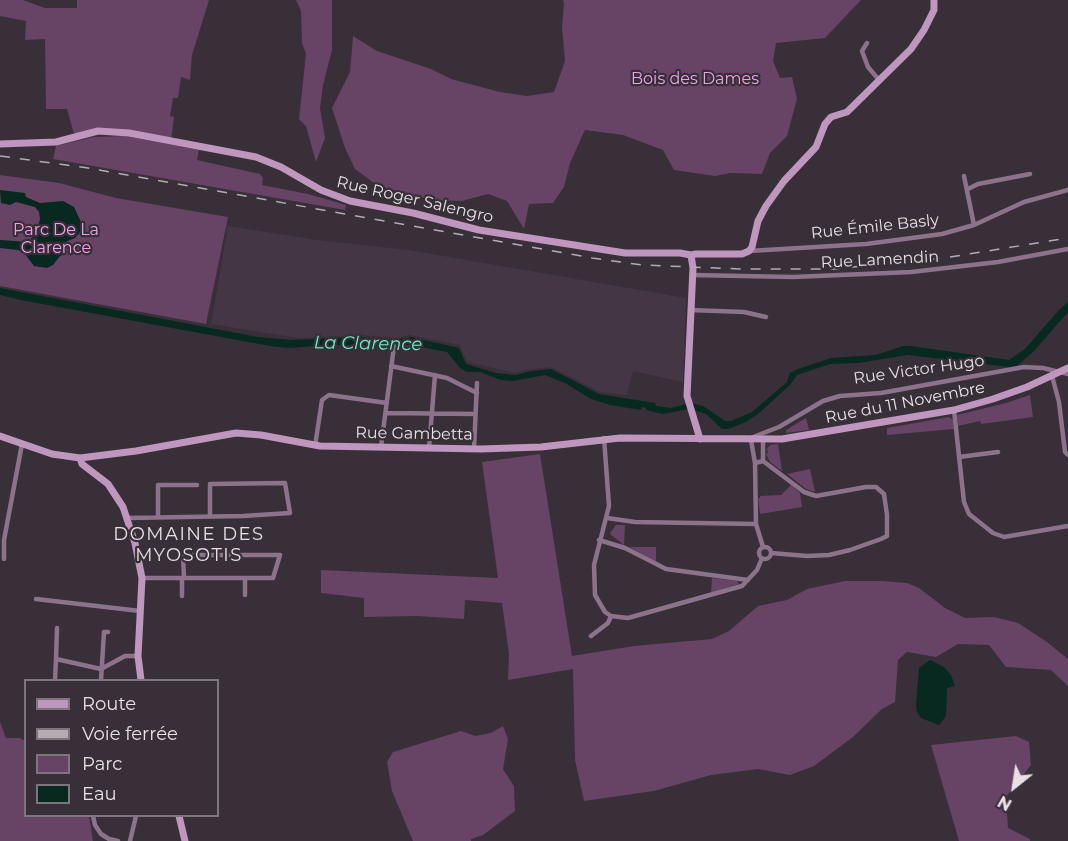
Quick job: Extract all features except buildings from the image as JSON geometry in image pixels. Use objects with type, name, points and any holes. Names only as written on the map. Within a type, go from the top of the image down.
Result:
[{"type":"street","points":[[749,251],[762,212],[784,181],[816,147],[825,124],[831,117],[847,112],[911,49],[934,10],[934,0]]},
{"type":"street","points":[[867,43],[862,51],[868,68],[879,80]]},
{"type":"street","name":"Rue Roger Salengro","points":[[0,144],[56,142],[98,131],[129,133],[256,157],[273,163],[333,196],[372,207],[413,213],[479,230],[625,253],[734,255],[749,251]]},
{"type":"street","points":[[968,189],[978,184],[1030,174]]},
{"type":"street","points":[[964,176],[974,225]]},
{"type":"street","name":"Rue Émile Basly","points":[[749,251],[909,239],[942,234],[974,225],[1024,202],[1068,190]]},
{"type":"street","name":"Rue Lamendin","points":[[692,275],[793,277],[911,272],[998,262],[1068,249]]},
{"type":"street","points":[[691,255],[687,396],[700,439]]},
{"type":"street","points":[[690,310],[744,312],[766,316]]},
{"type":"street","points":[[381,447],[394,346]]},
{"type":"street","points":[[391,366],[447,378],[477,393]]},
{"type":"street","name":"Rue Victor Hugo","points":[[751,440],[753,437],[779,427],[823,401],[840,396],[881,393],[1024,367],[1056,374],[1068,374]]},
{"type":"street","points":[[1068,368],[1056,374],[1065,452],[1068,455]]},
{"type":"street","name":"Rue du 11 Novembre","points":[[751,440],[782,439],[954,410],[993,399],[1056,374]]},
{"type":"street","points":[[429,448],[435,375]]},
{"type":"street","points":[[474,449],[477,383]]},
{"type":"street","points":[[315,446],[322,400],[329,395],[387,403]]},
{"type":"street","points":[[954,410],[966,509],[974,518],[998,536],[1010,537],[1068,526]]},
{"type":"street","points":[[386,412],[476,414]]},
{"type":"street","points":[[779,427],[782,439]]},
{"type":"street","name":"Rue Gambetta","points":[[0,436],[52,454],[80,458],[136,451],[236,433],[261,435],[315,446],[474,449],[523,449],[604,438],[751,440]]},
{"type":"street","points":[[604,438],[609,488],[607,518],[594,565],[595,595],[602,608],[611,616],[621,618],[642,615],[742,586],[757,570],[762,558]]},
{"type":"street","points":[[751,440],[755,463],[756,524],[763,547]]},
{"type":"street","points":[[763,440],[763,461]]},
{"type":"street","points":[[4,559],[4,540],[22,444]]},
{"type":"street","points":[[959,457],[998,452]]},
{"type":"street","points":[[80,458],[82,464],[108,484],[123,507],[135,543],[142,578],[138,656],[141,679]]},
{"type":"street","points":[[755,463],[763,461]]},
{"type":"street","points":[[763,461],[804,492],[816,496],[876,487],[884,494],[887,515],[887,536],[840,554],[807,556],[771,553]]},
{"type":"street","points":[[126,518],[210,516],[290,513],[285,483],[210,484],[210,516]]},
{"type":"street","points":[[158,517],[158,485],[197,485]]},
{"type":"street","points":[[607,518],[635,522],[756,524]]},
{"type":"street","points":[[600,540],[625,548],[666,568],[748,580]]},
{"type":"street","points":[[763,547],[768,548],[771,553]]},
{"type":"street","points":[[762,558],[758,552],[763,547]]},
{"type":"street","points":[[142,578],[273,578],[282,549]]},
{"type":"street","points":[[762,558],[768,558],[771,553]]},
{"type":"street","points":[[182,596],[183,555],[280,555]]},
{"type":"street","points":[[245,578],[245,595]]},
{"type":"street","points":[[36,599],[140,610]]},
{"type":"street","points":[[591,636],[608,623],[611,616]]},
{"type":"street","points":[[55,679],[57,628]]},
{"type":"street","points":[[100,679],[104,632],[108,632]]},
{"type":"street","points":[[56,659],[101,669],[124,656],[138,656]]},
{"type":"street","points":[[93,817],[101,834],[118,841]]},
{"type":"street","points":[[130,841],[136,817]]},
{"type":"street","points":[[179,817],[185,841]]},
{"type":"shaded area","points":[[228,226],[317,240],[409,250],[686,298],[683,382],[633,371],[627,395],[600,392],[551,367],[516,373],[467,362],[460,345],[409,335],[398,338],[362,335],[298,338],[211,324]]},
{"type":"green space","points":[[0,0],[23,0],[45,8],[77,8],[77,0],[209,0],[192,55],[190,80],[181,77],[178,98],[173,98],[170,116],[174,117],[171,141],[129,133],[74,134],[67,109],[46,109],[45,39],[25,40],[26,21],[0,16]]},
{"type":"green space","points":[[296,0],[332,0],[332,50],[320,108],[325,138],[316,162],[306,126],[299,119],[306,54],[302,43],[301,11]]},
{"type":"green space","name":"Bois des Dames","points":[[563,0],[861,0],[825,38],[776,43],[773,61],[780,78],[792,77],[797,99],[787,136],[770,153],[762,174],[730,173],[715,176],[674,170],[663,150],[623,135],[585,130],[570,163],[564,187],[553,203],[529,204],[524,229],[507,201],[488,194],[462,201],[431,200],[378,186],[355,169],[345,148],[332,108],[350,72],[353,36],[377,51],[431,69],[451,79],[500,92],[527,96],[554,92],[565,61],[562,27]]},
{"type":"green space","points":[[125,136],[199,150],[197,160],[260,174],[263,178],[262,185],[308,194],[346,205],[345,210],[53,159],[56,146],[93,137]]},
{"type":"green space","name":"Parc De La Clarence","points":[[0,175],[59,183],[116,198],[228,217],[206,324],[0,286]]},
{"type":"green space","points":[[1030,395],[1033,417],[981,424],[980,421],[958,426],[957,415]]},
{"type":"green space","points":[[949,417],[953,420],[954,429],[887,435],[887,428]]},
{"type":"green space","points":[[806,418],[809,430],[786,433],[786,430]]},
{"type":"green space","points":[[778,444],[782,471],[770,462],[766,454],[770,445]]},
{"type":"green space","points":[[540,454],[572,656],[634,646],[712,639],[729,631],[758,606],[787,600],[807,589],[845,581],[883,581],[907,583],[919,588],[945,608],[965,618],[994,617],[1018,623],[1068,659],[1068,686],[1051,670],[1006,667],[989,645],[958,644],[936,657],[907,652],[898,660],[895,702],[882,709],[853,737],[814,766],[790,775],[758,769],[711,775],[654,791],[584,801],[575,760],[573,669],[508,680],[509,654],[502,603],[465,600],[464,619],[417,616],[364,617],[364,598],[321,593],[321,570],[498,578],[482,462]]},
{"type":"green space","points":[[810,469],[815,492],[806,489],[787,474]]},
{"type":"green space","points":[[791,485],[800,493],[802,507],[760,514],[758,498],[760,496],[781,495]]},
{"type":"green space","points":[[616,525],[625,525],[624,545],[610,533]]},
{"type":"green space","points":[[629,547],[656,547],[656,562]]},
{"type":"green space","points":[[712,578],[737,581],[739,584],[711,593]]},
{"type":"green space","points":[[0,722],[6,738],[20,738],[24,740],[24,817],[89,817],[93,841],[0,841]]},
{"type":"green space","points":[[503,726],[508,739],[503,769],[514,786],[515,811],[483,835],[471,841],[413,841],[392,791],[387,762],[393,752],[461,731],[475,736],[491,733]]},
{"type":"green space","points":[[1016,736],[1029,742],[1031,765],[1006,797],[1008,828],[1030,841],[959,841],[931,745]]},
{"type":"water","points":[[0,190],[25,193],[26,197],[40,203],[63,201],[74,207],[82,224],[81,231],[75,238],[63,243],[65,254],[60,256],[53,265],[47,268],[34,266],[25,254],[18,250],[0,248],[0,240],[29,242],[37,230],[40,219],[35,207],[16,202],[10,205],[1,203]]},
{"type":"water","name":"La Clarence","points":[[0,288],[258,337],[291,340],[358,337],[394,340],[394,345],[327,345],[290,348],[270,346],[21,300],[0,295]]},
{"type":"water","points":[[1068,302],[1068,312],[1033,352],[1017,366],[908,355],[858,363],[830,364],[797,375],[790,385],[758,414],[728,429],[722,429],[706,414],[694,410],[691,403],[703,406],[725,421],[731,421],[752,412],[787,382],[790,373],[798,369],[831,358],[876,355],[903,346],[1009,360],[1025,349]]},
{"type":"water","points":[[411,337],[459,348],[466,364],[496,373],[515,375],[551,369],[599,394],[655,403],[656,406],[671,408],[687,404],[689,409],[663,414],[642,407],[641,410],[610,405],[591,399],[565,383],[545,375],[513,381],[501,380],[480,372],[467,372],[460,368],[447,352],[411,345],[397,345],[397,340]]},
{"type":"water","points":[[930,660],[944,667],[951,675],[955,686],[947,688],[946,716],[939,725],[921,718],[916,706],[919,668]]},
{"type":"railway","points":[[0,156],[88,168],[642,265],[740,269],[834,269],[944,258],[1068,238]]},
{"type":"district","name":"DOMAINE DES MYOSOTIS","points":[[189,545]]}]
